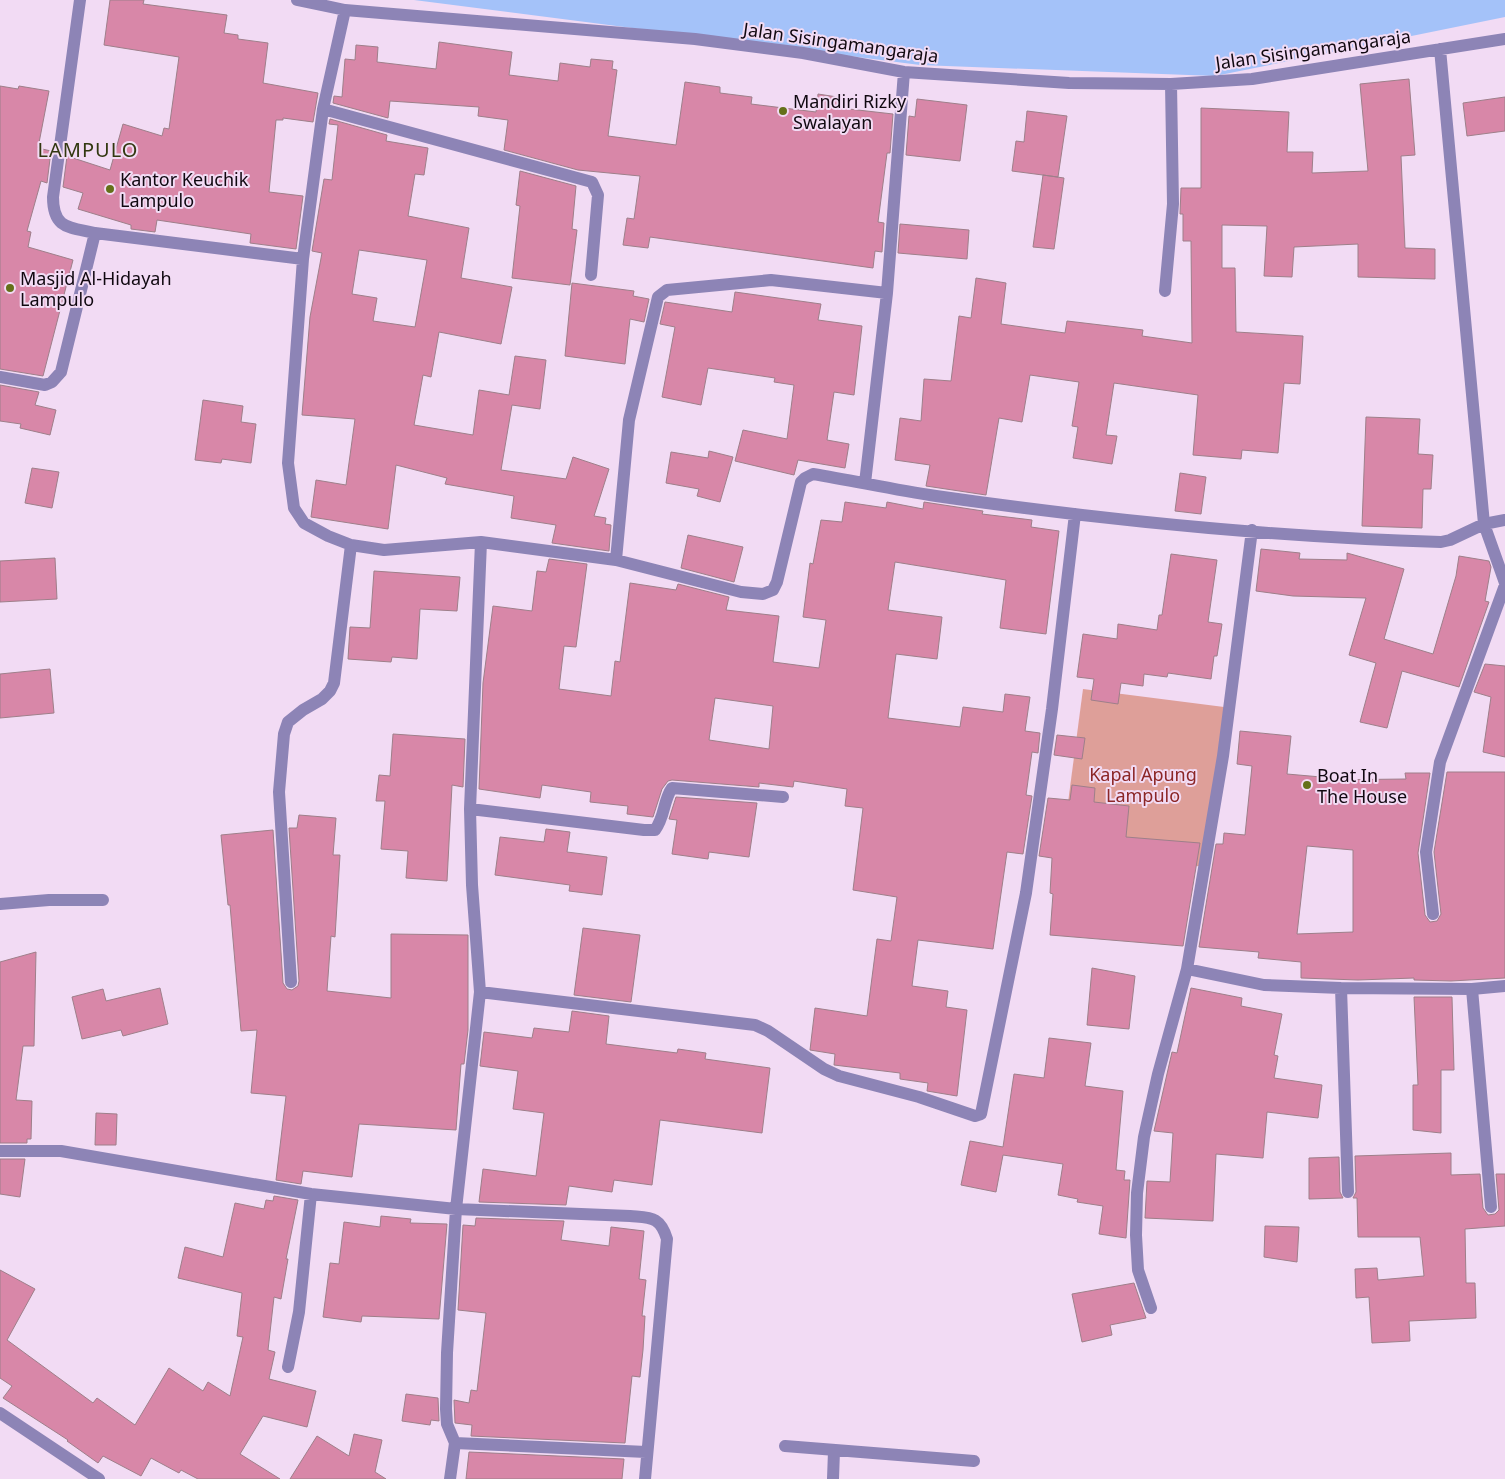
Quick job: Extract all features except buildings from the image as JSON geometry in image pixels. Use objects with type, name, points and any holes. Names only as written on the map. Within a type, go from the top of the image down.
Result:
[{"type":"street","points":[[80,0],[53,197],[53,211],[57,220],[64,225],[95,234],[303,259]]},
{"type":"street","name":"Jalan Sisingamangaraja","points":[[297,0],[345,10],[695,39],[803,53],[904,72],[1069,83],[1171,84],[1252,79],[1505,39]]},
{"type":"street","points":[[345,10],[323,109],[303,259],[288,463],[294,508],[304,523],[328,536],[351,545],[384,550],[481,542],[616,560],[741,592],[763,594],[773,590],[778,582],[796,500],[805,478],[814,474],[934,496],[1075,514],[1342,539],[1441,542],[1450,540],[1484,524],[1505,520]]},
{"type":"street","points":[[1433,914],[1426,852],[1440,762],[1505,584],[1484,524],[1440,49]]},
{"type":"street","points":[[866,483],[886,293],[904,72]]},
{"type":"street","points":[[1165,291],[1173,204],[1171,84]]},
{"type":"street","points":[[323,109],[592,182],[598,195],[591,275]]},
{"type":"street","points":[[0,377],[44,385],[52,382],[61,372],[95,234]]},
{"type":"street","points":[[616,560],[629,420],[661,293],[667,290],[771,280],[886,293]]},
{"type":"street","points":[[480,992],[756,1025],[824,1069],[839,1076],[919,1097],[975,1116],[981,1114],[1026,893],[1052,709],[1075,514]]},
{"type":"street","points":[[1151,1308],[1138,1270],[1136,1236],[1137,1194],[1144,1136],[1158,1074],[1187,969],[1223,756],[1252,530]]},
{"type":"street","points":[[450,1479],[455,1443],[447,1424],[447,1353],[456,1209],[480,992],[472,886],[470,809],[481,542]]},
{"type":"street","points":[[291,982],[279,792],[284,734],[288,722],[303,710],[322,699],[330,691],[334,683],[351,545]]},
{"type":"street","points":[[470,809],[655,830],[660,823],[667,795],[672,788],[783,797]]},
{"type":"street","points":[[0,904],[49,900],[103,900]]},
{"type":"street","points":[[1187,969],[1264,985],[1341,988],[1472,989],[1505,986]]},
{"type":"street","points":[[1341,988],[1348,1192]]},
{"type":"street","points":[[1472,989],[1491,1206]]},
{"type":"street","points":[[0,1151],[61,1151],[311,1194],[456,1209],[630,1216],[655,1219],[663,1227],[667,1239],[645,1479]]},
{"type":"street","points":[[288,1367],[299,1312],[311,1194]]},
{"type":"street","points":[[0,1413],[99,1479]]},
{"type":"street","points":[[455,1443],[646,1452]]},
{"type":"street","points":[[785,1446],[974,1461]]},
{"type":"street","points":[[833,1479],[834,1451]]},
{"type":"green space","name":"Kapal Apung Lampulo","points":[[1083,689],[1224,707],[1204,867],[1062,848]]},
{"type":"water","points":[[414,0],[1505,0],[1505,17],[1215,76],[920,65]]},
{"type":"place","name":"Mandiri Rizky Swalayan","points":[[783,111]]},
{"type":"place","name":"Kantor Keuchik Lampulo","points":[[110,189]]},
{"type":"place","name":"Masjid Al-Hidayah Lampulo","points":[[10,288]]},
{"type":"place","name":"Boat In The House","points":[[1307,785]]},
{"type":"district","name":"LAMPULO","points":[[88,149]]}]
